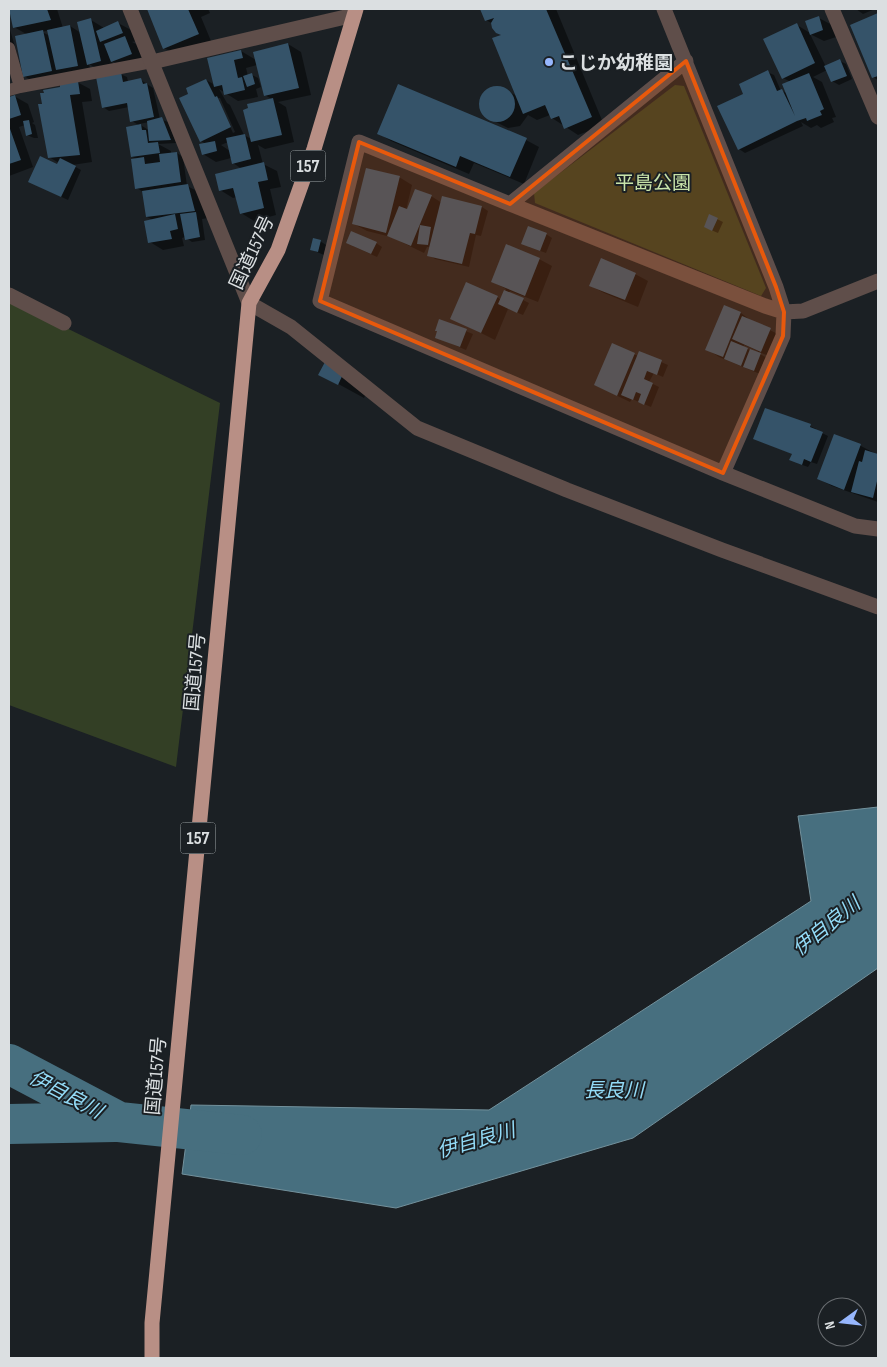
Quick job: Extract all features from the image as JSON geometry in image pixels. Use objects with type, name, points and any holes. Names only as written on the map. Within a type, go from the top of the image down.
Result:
[{"type":"highway","name":"国道157号","points":[[152,1358],[152,1323],[249,311],[278,250],[314,149],[355,12]]},
{"type":"street","points":[[130,9],[249,311],[292,327],[417,428],[586,497],[878,608]]},
{"type":"street","points":[[664,9],[776,287],[784,312],[783,336],[723,473]]},
{"type":"street","points":[[832,9],[878,117]]},
{"type":"street","points":[[152,62],[355,12]]},
{"type":"street","points":[[510,204],[686,61]]},
{"type":"street","points":[[878,281],[804,311],[784,312],[359,142],[320,300],[723,473],[855,526],[878,529]]},
{"type":"street","points":[[9,296],[64,323]]},
{"type":"lane","points":[[9,48],[14,89],[152,62]]},
{"type":"highlighted area","points":[[686,61],[776,287],[784,312],[783,336],[723,473],[320,301],[359,142],[510,204]]},
{"type":"green space","name":"平島公園","points":[[675,85],[684,86],[766,288],[761,296],[535,203],[534,193]]},
{"type":"green space","points":[[9,300],[220,403],[176,767],[9,705]]},
{"type":"water","name":"長良川","points":[[878,807],[878,968],[633,1138],[396,1208],[182,1174],[191,1105],[489,1110],[811,901],[798,816]]},
{"type":"building","points":[[9,9],[47,9],[51,20],[13,28]]},
{"type":"building","points":[[147,9],[188,9],[199,34],[163,49]]},
{"type":"building","points":[[480,9],[546,9],[592,117],[564,129],[559,116],[551,119],[545,105],[523,114],[492,38],[501,35],[492,28],[491,23],[494,18],[485,21]]},
{"type":"building","points":[[878,13],[878,76],[872,78],[850,25]]},
{"type":"building","points":[[819,16],[823,30],[810,35],[805,21]]},
{"type":"building","points":[[91,18],[101,61],[87,65],[77,22]]},
{"type":"building","points":[[118,21],[123,33],[100,42],[96,31]]},
{"type":"building","points":[[797,23],[815,63],[782,79],[763,39]]},
{"type":"building","points":[[70,25],[78,66],[56,70],[47,30]]},
{"type":"building","points":[[43,30],[52,71],[23,77],[15,36]]},
{"type":"building","points":[[125,36],[132,54],[111,62],[104,44]]},
{"type":"building","points":[[288,43],[299,88],[264,96],[253,52]]},
{"type":"building","points":[[241,50],[243,58],[234,60],[238,78],[242,77],[245,90],[224,95],[222,85],[214,87],[207,58]]},
{"type":"building","points":[[840,59],[847,76],[831,82],[824,66]]},
{"type":"building","points":[[768,70],[777,91],[782,89],[795,116],[782,84],[809,73],[824,109],[820,111],[822,115],[807,121],[806,118],[797,121],[738,150],[717,106],[743,94],[739,84]]},
{"type":"building","points":[[121,72],[123,82],[141,78],[143,84],[147,83],[154,117],[130,122],[127,103],[102,108],[96,77]]},
{"type":"building","points":[[252,73],[255,84],[247,87],[243,76]]},
{"type":"building","points":[[206,79],[215,97],[217,96],[231,127],[200,142],[179,98],[188,94],[186,88]]},
{"type":"building","points":[[78,81],[80,94],[70,95],[80,155],[48,158],[38,104],[42,104],[40,93],[44,93],[43,90],[60,87],[60,84]]},
{"type":"building","points":[[398,84],[527,138],[510,177],[460,156],[456,167],[377,134]]},
{"type":"building","points":[[497,86],[504,87],[510,91],[514,97],[514,111],[510,117],[504,121],[497,122],[490,121],[484,117],[480,111],[479,104],[480,97],[484,91],[490,87]]},
{"type":"building","points":[[15,95],[21,115],[9,119],[9,97]]},
{"type":"building","points":[[273,98],[282,135],[251,142],[243,110],[248,108],[247,104]]},
{"type":"building","points":[[162,117],[171,140],[149,141],[147,121]]},
{"type":"building","points":[[29,120],[32,134],[26,136],[23,121]]},
{"type":"building","points":[[141,124],[142,130],[146,130],[148,143],[158,142],[160,153],[131,157],[126,127]]},
{"type":"building","points":[[9,126],[21,160],[9,164]]},
{"type":"building","points":[[245,134],[251,159],[232,164],[226,138]]},
{"type":"building","points":[[215,141],[217,151],[202,155],[199,144]]},
{"type":"building","points":[[177,152],[181,182],[135,189],[131,159],[144,157],[145,164],[160,162],[159,154]]},
{"type":"building","points":[[40,156],[57,164],[60,158],[76,166],[61,197],[28,182]]},
{"type":"building","points":[[264,162],[268,180],[258,182],[264,208],[240,214],[233,188],[219,191],[215,174]]},
{"type":"building","points":[[366,168],[400,176],[386,233],[352,224]]},
{"type":"building","points":[[188,184],[195,211],[146,217],[142,191]]},
{"type":"building","points":[[415,189],[432,195],[411,246],[387,236],[399,206],[407,209]]},
{"type":"building","points":[[442,196],[482,206],[475,234],[470,233],[462,264],[427,256]]},
{"type":"building","points":[[196,212],[200,237],[185,240],[180,214]]},
{"type":"building","points":[[175,214],[178,229],[170,231],[172,239],[148,243],[144,221]]},
{"type":"building","points":[[709,214],[718,218],[712,231],[704,227]]},
{"type":"building","points":[[420,225],[431,227],[428,245],[417,244]]},
{"type":"building","points":[[528,226],[547,233],[540,251],[521,244]]},
{"type":"building","points":[[351,231],[377,242],[371,254],[346,243]]},
{"type":"building","points":[[313,238],[321,240],[318,252],[310,250]]},
{"type":"building","points":[[506,244],[540,258],[525,296],[491,282]]},
{"type":"building","points":[[601,258],[636,273],[625,300],[589,286]]},
{"type":"building","points":[[466,282],[498,296],[481,333],[450,319]]},
{"type":"building","points":[[504,290],[524,298],[517,313],[498,304]]},
{"type":"building","points":[[724,305],[741,312],[723,357],[705,350]]},
{"type":"building","points":[[742,316],[771,328],[761,352],[732,339]]},
{"type":"building","points":[[439,319],[467,329],[460,347],[435,338]]},
{"type":"building","points":[[731,341],[748,348],[741,366],[724,359]]},
{"type":"building","points":[[612,343],[635,353],[617,396],[594,385]]},
{"type":"building","points":[[750,349],[761,353],[754,371],[743,367]]},
{"type":"building","points":[[639,351],[662,360],[657,375],[647,371],[644,379],[653,383],[644,405],[638,402],[641,394],[636,392],[633,400],[621,395]]},
{"type":"building","points":[[325,362],[344,372],[338,385],[318,375]]},
{"type":"building","points":[[765,408],[811,424],[810,427],[823,432],[811,462],[804,459],[802,465],[789,460],[792,454],[753,439]]},
{"type":"building","points":[[834,434],[861,444],[844,490],[817,479]]},
{"type":"building","points":[[865,450],[878,454],[878,477],[873,498],[851,492],[859,461],[862,462]]},
{"type":"waterway","name":"伊自良川","points":[[9,1064],[119,1122],[242,1135]]},
{"type":"waterway","points":[[9,1124],[115,1122]]},
{"type":"place","name":"こじか幼稚園","points":[[549,62]]}]
